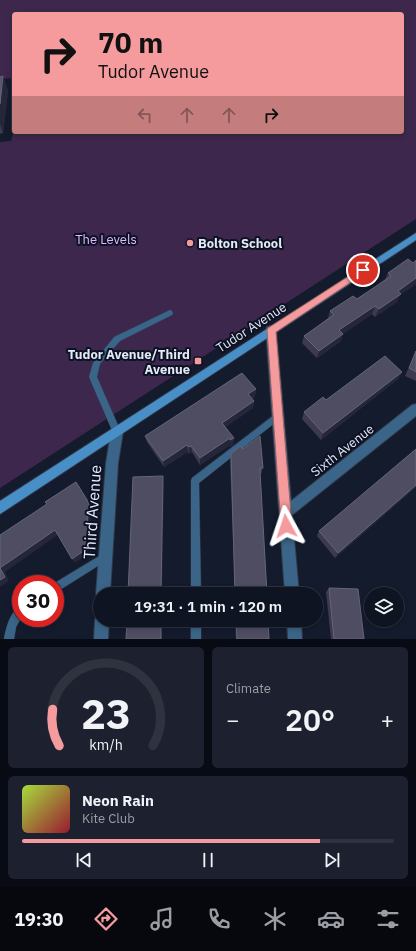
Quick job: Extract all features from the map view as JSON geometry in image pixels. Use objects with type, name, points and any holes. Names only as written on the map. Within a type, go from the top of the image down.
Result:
[{"type":"main road","name":"Tudor Avenue","points":[[0,508],[416,236]]},
{"type":"street","points":[[271,330],[291,587]]},
{"type":"street","name":"Sixth Avenue","points":[[285,513],[416,409]]},
{"type":"street","name":"Third Avenue","points":[[104,587],[112,463],[117,432]]},
{"type":"street","points":[[101,639],[102,627]]},
{"type":"street","points":[[294,627],[295,639]]},
{"type":"lane","points":[[117,432],[93,377],[97,364],[117,339],[170,313]]},
{"type":"lane","points":[[196,587],[196,481],[278,416]]},
{"type":"lane","points":[[64,582],[106,556]]},
{"type":"lane","points":[[9,639],[10,626],[12,623]]},
{"type":"lane","points":[[196,627],[196,639]]},
{"type":"green space","name":"The Levels","points":[[0,0],[416,0],[416,219],[0,488],[0,142],[11,141],[13,134],[404,134],[404,12],[12,12],[12,78],[0,79]]},
{"type":"building","points":[[3,76],[0,104],[0,77]]},
{"type":"building","points":[[408,259],[413,263],[416,260],[416,278],[398,291],[401,294],[379,309],[375,306],[339,330],[343,334],[319,351],[304,336],[334,315],[330,311],[353,296],[357,299],[391,276],[388,273]]},
{"type":"building","points":[[416,351],[416,372],[409,368]]},
{"type":"building","points":[[385,356],[402,372],[323,433],[304,412],[323,397],[326,400]]},
{"type":"building","points":[[242,373],[256,389],[248,394],[254,401],[222,423],[234,438],[230,440],[230,438],[200,458],[191,446],[189,447],[187,445],[163,461],[145,436]]},
{"type":"building","points":[[260,436],[263,468],[260,468],[260,471],[267,587],[235,587],[231,454],[240,446],[243,449]]},
{"type":"building","points":[[416,449],[416,485],[338,553],[319,531]]},
{"type":"building","points":[[163,476],[161,587],[128,587],[133,477]]},
{"type":"building","points":[[76,482],[89,503],[85,550],[72,559],[55,530],[0,568],[0,535],[47,504],[45,502]]},
{"type":"building","points":[[0,568],[5,577],[0,580]]},
{"type":"building","points":[[329,588],[358,589],[364,639],[334,639]]},
{"type":"building","points":[[127,627],[161,627],[161,639],[126,639]]},
{"type":"building","points":[[236,627],[268,627],[269,639],[237,639]]},
{"type":"place","name":"Bolton School","points":[[190,243]]},
{"type":"place","name":"Tudor Avenue/Third Avenue","points":[[198,361]]},
{"type":"route","points":[[286,526],[271,330],[363,270]]}]
